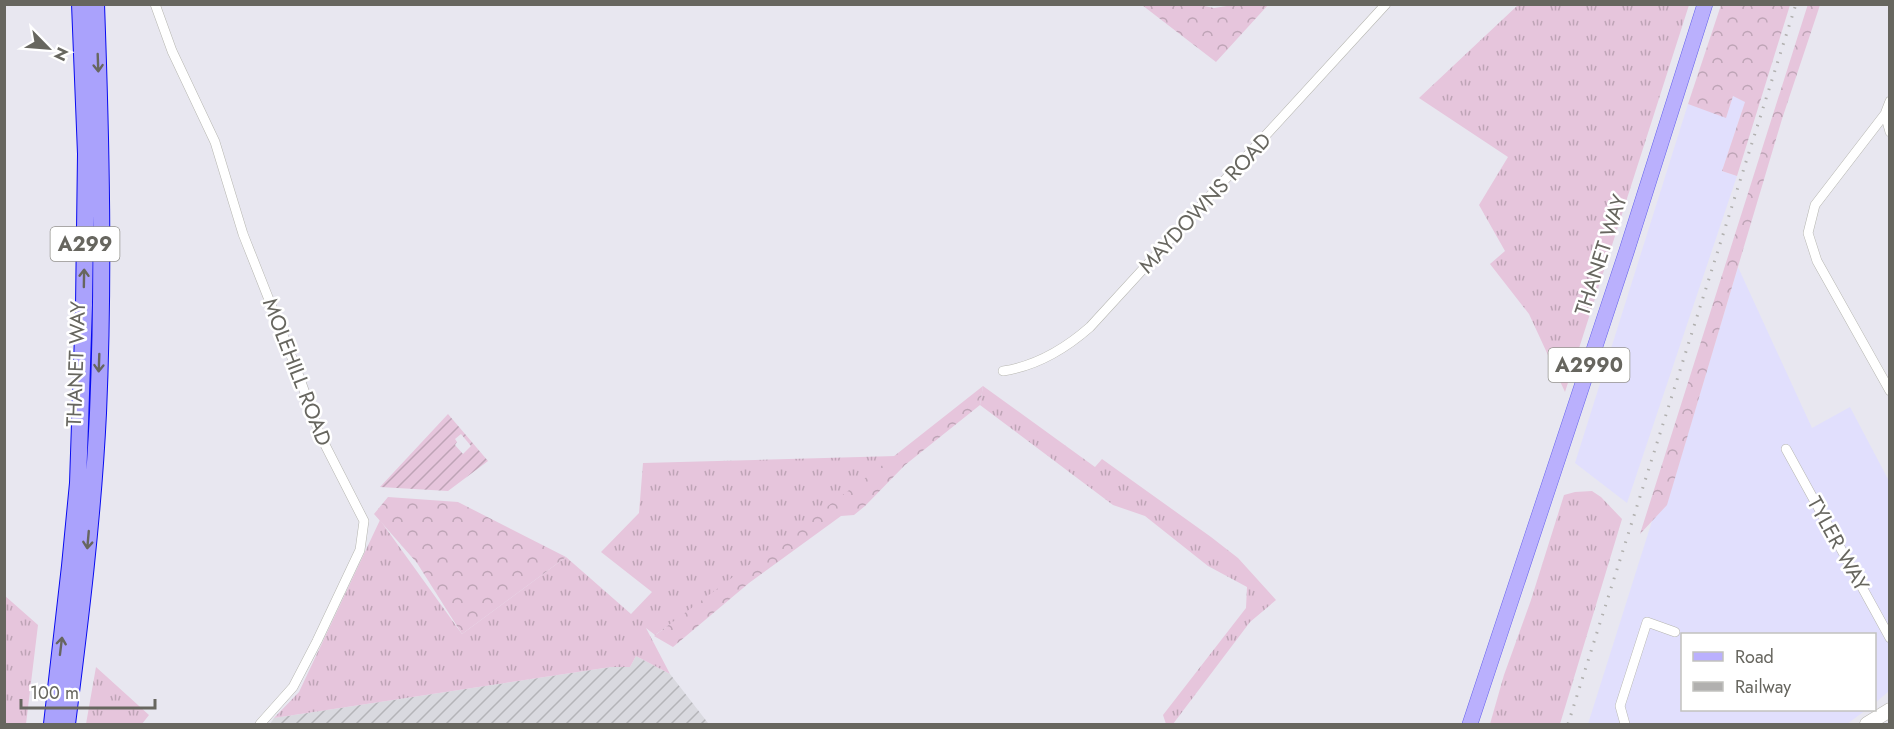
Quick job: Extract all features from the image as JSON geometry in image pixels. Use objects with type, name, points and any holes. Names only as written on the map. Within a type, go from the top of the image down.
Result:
[{"type":"highway","name":"THANET WAY","points":[[52,724],[78,483],[86,154],[80,4]]},
{"type":"highway","name":"THANET WAY","points":[[67,724],[85,577],[98,412],[102,157],[96,4]]},
{"type":"main road","name":"THANET WAY","points":[[1470,724],[1705,4]]},
{"type":"street","name":"MOLEHILL ROAD","points":[[155,4],[172,51],[215,142],[243,234],[320,435],[364,521],[360,550],[293,687],[260,724]]},
{"type":"street","name":"MAYDOWNS ROAD","points":[[1003,371],[1024,368],[1054,353],[1090,327],[1386,4]]},
{"type":"street","points":[[1890,101],[1884,114],[1815,206],[1808,233],[1817,261],[1890,391]]},
{"type":"street","points":[[1884,114],[1890,132]]},
{"type":"street","name":"TYLER WAY","points":[[1786,449],[1890,638]]},
{"type":"street","points":[[1625,724],[1620,706],[1647,622],[1675,632]]},
{"type":"shaded area","points":[[1733,96],[1745,102],[1722,171],[1737,176],[1627,503],[1575,463],[1688,104],[1726,117]]},
{"type":"shaded area","points":[[1738,267],[1812,428],[1850,407],[1889,481],[1889,691],[1876,702],[1876,633],[1681,633],[1681,711],[1865,711],[1847,724],[1588,724],[1652,521],[1667,504]]},
{"type":"shaded area","points":[[636,656],[670,674],[708,723],[730,724],[270,724],[274,718],[611,667],[630,667]]},
{"type":"green space","points":[[1195,4],[1214,8],[1233,5],[1268,5],[1216,62],[1142,5]]},
{"type":"green space","points":[[1808,4],[1820,5],[1782,119],[1667,505],[1640,534]]},
{"type":"green space","points":[[1518,5],[1689,5],[1565,392],[1529,314],[1490,264],[1505,251],[1479,205],[1508,157],[1419,98]]},
{"type":"green space","points":[[1721,5],[1790,5],[1737,176],[1722,171],[1745,102],[1733,96],[1726,118],[1688,104]]},
{"type":"green space","points":[[983,386],[1095,467],[1102,459],[1211,537],[1238,558],[1276,600],[1250,622],[1173,724],[1166,724],[1163,715],[1246,608],[1247,587],[1208,566],[1145,516],[1113,505],[980,405]]},
{"type":"green space","points":[[983,386],[980,405],[905,465],[854,515],[841,516],[749,583],[673,647],[654,636],[884,464]]},
{"type":"green space","points":[[448,414],[488,461],[448,491],[380,487]],"holes":[[[461,434],[471,446],[463,454],[455,445],[457,442],[455,439]]]},
{"type":"green space","points":[[896,456],[655,635],[646,628],[670,674],[636,656],[630,667],[611,667],[274,718],[299,692],[380,520],[462,634],[566,557],[631,614],[652,592],[601,552],[639,513],[643,463]]},
{"type":"green space","points":[[1592,491],[1622,519],[1560,724],[1490,724],[1564,495]]},
{"type":"green space","points":[[388,497],[458,502],[566,557],[462,634],[417,563],[374,514]]},
{"type":"green space","points":[[4,595],[38,625],[26,724],[5,724]]},
{"type":"green space","points":[[96,667],[149,715],[142,724],[86,724]]},
{"type":"railway","points":[[1568,724],[1796,4]]}]
